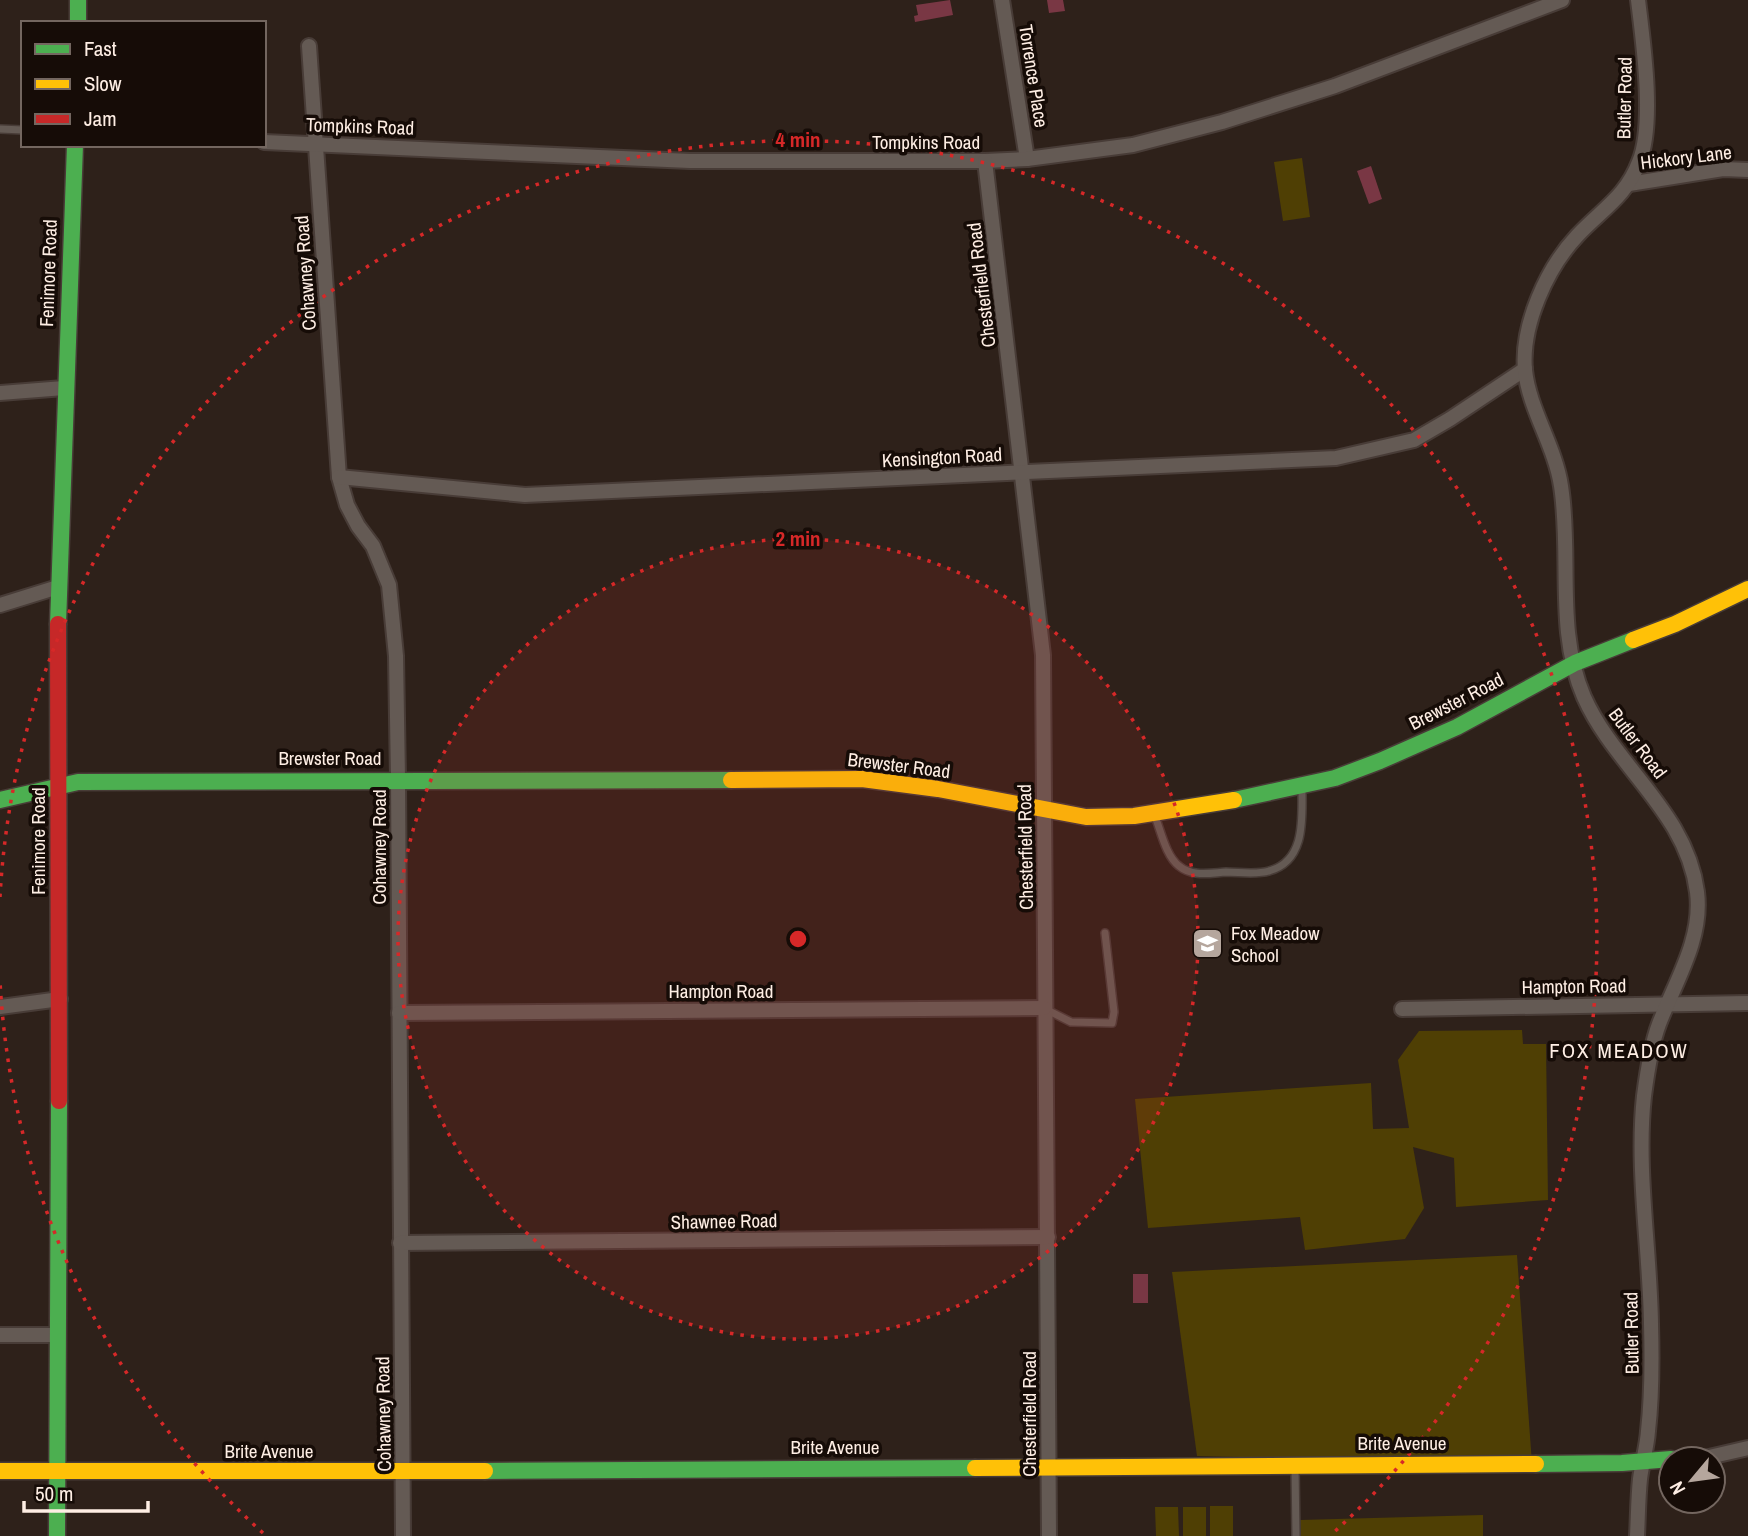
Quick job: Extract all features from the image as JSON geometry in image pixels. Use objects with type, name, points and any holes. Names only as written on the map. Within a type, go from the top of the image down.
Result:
[{"type":"street","points":[[78,0],[78,21]]},
{"type":"street","name":"Torrence Place","points":[[1002,0],[1027,159]]},
{"type":"street","name":"Tompkins Road","points":[[266,142],[690,161],[1027,159],[1133,145],[1222,121],[1335,86],[1562,0]]},
{"type":"street","name":"Butler Road","points":[[1637,1536],[1648,1433],[1651,1327],[1642,1127],[1644,1094],[1657,1028],[1692,944],[1698,908],[1695,880],[1682,842],[1665,811],[1594,717],[1578,682],[1565,586],[1561,486],[1552,449],[1530,392],[1525,369],[1532,320],[1539,295],[1550,272],[1578,235],[1615,202],[1629,184],[1642,158],[1647,85],[1638,0]]},
{"type":"street","name":"Cohawney Road","points":[[309,46],[339,477],[347,505],[373,546],[390,585],[396,656],[403,1536]]},
{"type":"street","name":"Fenimore Road","points":[[57,1536],[60,999],[58,587],[75,147]]},
{"type":"street","name":"Chesterfield Road","points":[[985,161],[1043,655],[1049,1536]]},
{"type":"street","name":"Hickory Lane","points":[[1629,184],[1723,169],[1748,170]]},
{"type":"street","name":"Kensington Road","points":[[339,477],[525,495],[1336,458],[1402,443],[1429,432],[1525,369]]},
{"type":"street","points":[[0,393],[64,388]]},
{"type":"street","points":[[0,605],[58,587]]},
{"type":"street","name":"Brewster Road","points":[[0,800],[78,782],[862,779],[938,789],[1086,817],[1134,816],[1335,778],[1457,727],[1575,663],[1675,624],[1748,589]]},
{"type":"street","points":[[0,1007],[60,999]]},
{"type":"street","name":"Hampton Road","points":[[1402,1009],[1748,1003]]},
{"type":"street","name":"Hampton Road","points":[[399,1013],[1045,1008]]},
{"type":"street","name":"Shawnee Road","points":[[400,1243],[1048,1237]]},
{"type":"street","points":[[0,1335],[58,1335]]},
{"type":"street","points":[[1727,1453],[1748,1448]]},
{"type":"street","name":"Brite Avenue","points":[[0,1471],[403,1472],[1657,1460]]},
{"type":"lane","points":[[0,129],[21,130]]},
{"type":"lane","points":[[1154,813],[1172,859],[1180,868],[1192,873],[1269,871],[1287,859],[1297,845],[1303,828],[1301,786]]},
{"type":"lane","points":[[1045,1008],[1071,1022],[1112,1023],[1114,1012],[1105,933]]},
{"type":"lane","points":[[1295,1465],[1296,1536]]},
{"type":"shaded area","points":[[950,0],[953,15],[915,22],[914,16],[918,15],[916,5]]},
{"type":"shaded area","points":[[1047,0],[1063,0],[1065,11],[1049,13]]},
{"type":"shaded area","points":[[1302,158],[1310,217],[1283,221],[1274,162]]},
{"type":"shaded area","points":[[1371,166],[1382,199],[1369,204],[1357,171]]},
{"type":"shaded area","points":[[1522,1030],[1523,1044],[1546,1044],[1548,1200],[1456,1207],[1454,1158],[1413,1147],[1424,1208],[1405,1239],[1305,1250],[1300,1217],[1148,1228],[1135,1099],[1371,1083],[1373,1129],[1409,1128],[1398,1060],[1419,1031]]},
{"type":"shaded area","points":[[1517,1255],[1532,1464],[1197,1456],[1172,1272]]},
{"type":"shaded area","points":[[1133,1274],[1148,1274],[1148,1303],[1133,1303]]},
{"type":"shaded area","points":[[1210,1506],[1233,1506],[1233,1536],[1210,1536]]},
{"type":"shaded area","points":[[1155,1507],[1178,1507],[1179,1536],[1156,1536]]},
{"type":"shaded area","points":[[1183,1507],[1206,1507],[1206,1536],[1183,1536]]},
{"type":"shaded area","points":[[1483,1515],[1483,1536],[1301,1536],[1300,1520]]},
{"type":"traffic: fast","points":[[78,0],[78,21]]},
{"type":"traffic: fast","points":[[58,624],[75,147]]},
{"type":"traffic: fast","points":[[1234,800],[1335,778],[1380,761],[1457,727],[1575,663],[1633,640]]},
{"type":"traffic: fast","points":[[0,800],[78,782],[731,780]]},
{"type":"traffic: fast","points":[[57,1536],[59,1101]]},
{"type":"traffic: fast","points":[[1536,1464],[1657,1460]]},
{"type":"traffic: fast","points":[[485,1471],[975,1468]]},
{"type":"traffic: slow","points":[[1633,640],[1675,624],[1748,589]]},
{"type":"traffic: slow","points":[[731,780],[862,779],[938,789],[1086,817],[1134,816],[1234,800]]},
{"type":"traffic: slow","points":[[975,1468],[1536,1464]]},
{"type":"traffic: slow","points":[[0,1471],[485,1471]]},
{"type":"traffic: jam","points":[[58,624],[59,1101]]},
{"type":"place","name":"Fox Meadow School","points":[[1208,944]]},
{"type":"district","name":"FOX MEADOW","points":[[1619,1050]]}]
